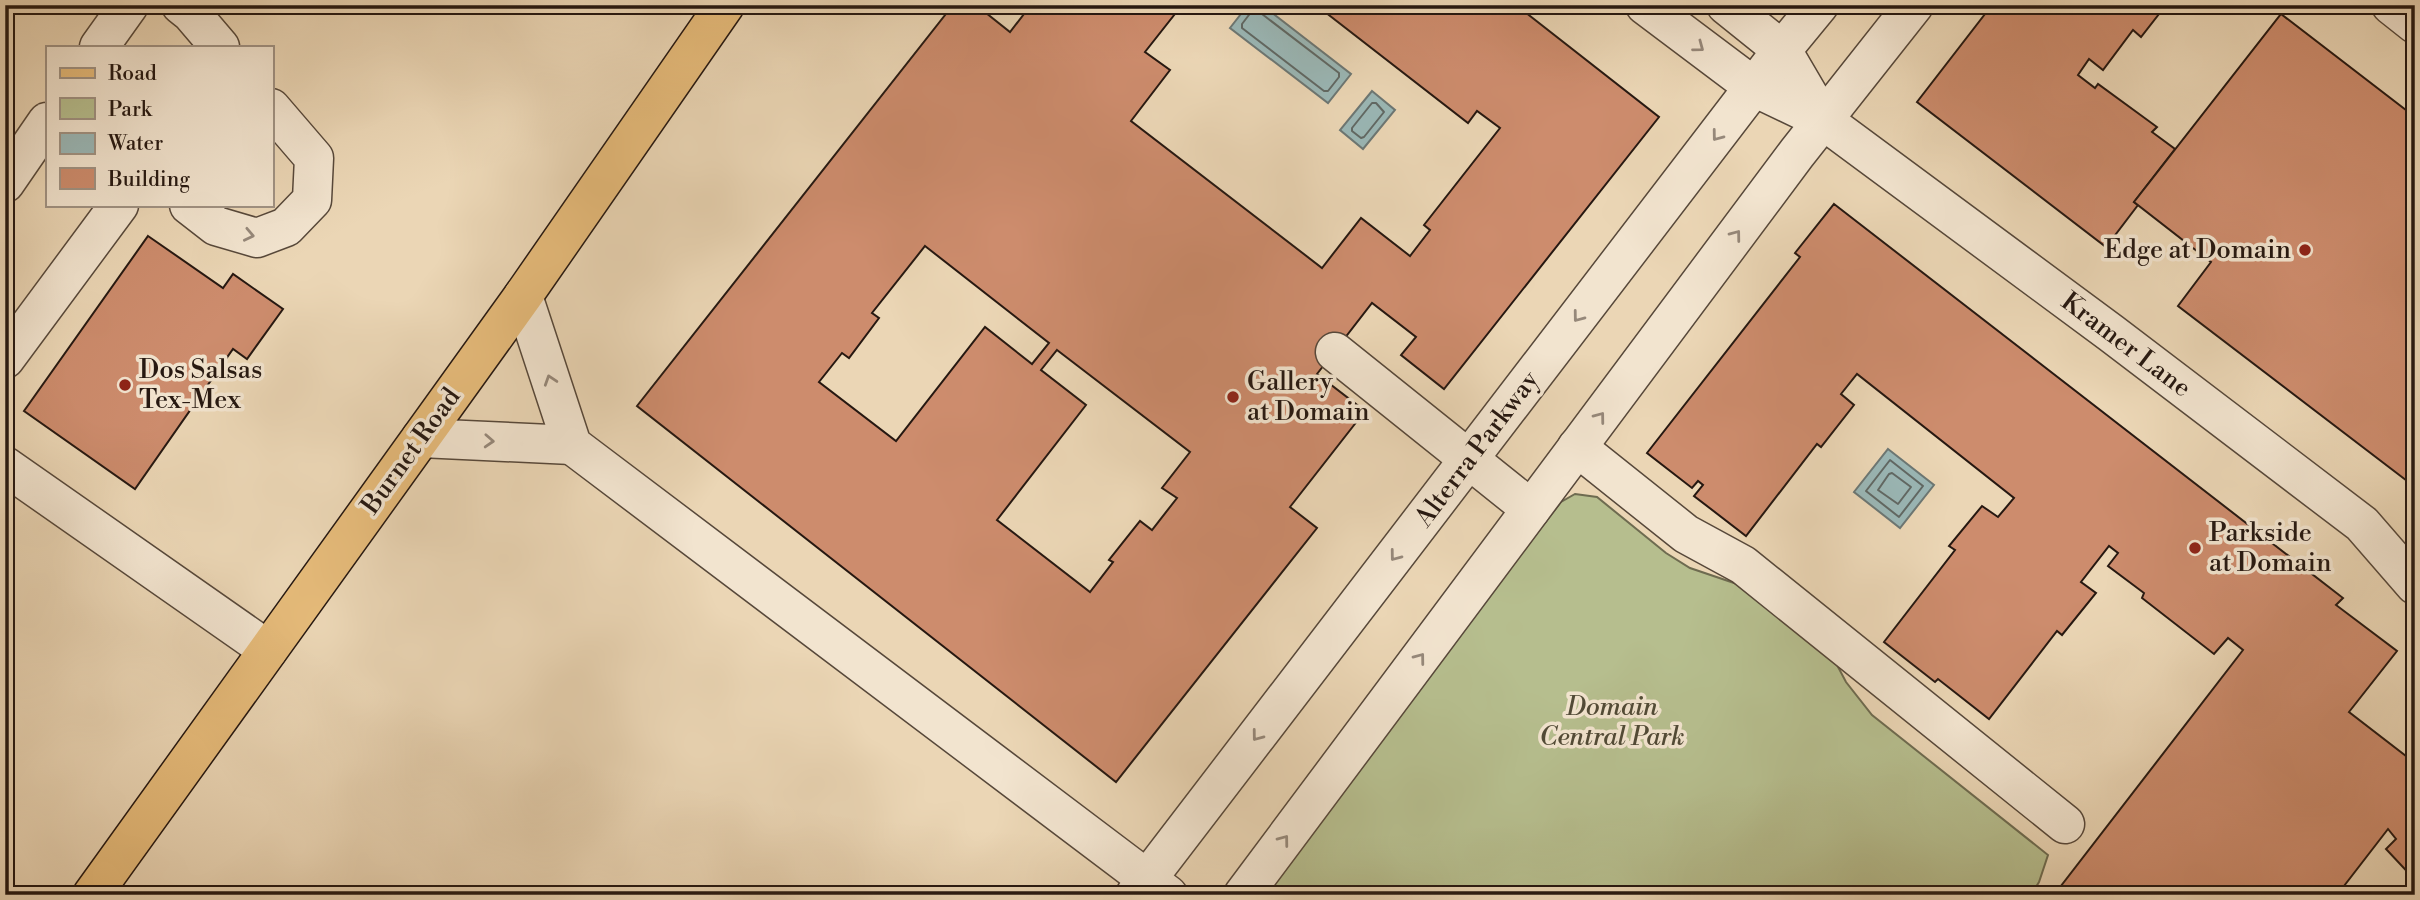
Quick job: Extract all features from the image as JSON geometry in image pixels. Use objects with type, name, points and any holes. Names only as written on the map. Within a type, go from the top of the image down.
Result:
[{"type":"main road","name":"Burnet Road","points":[[92,895],[523,296],[725,5]]},
{"type":"street","points":[[100,46],[129,5]]},
{"type":"street","points":[[181,5],[219,46]]},
{"type":"street","name":"Kramer Lane","points":[[1645,5],[1754,88],[1824,120],[2017,262],[2362,524],[2415,585]]},
{"type":"street","name":"Kramer Lane","points":[[1726,5],[1782,50],[1824,120]]},
{"type":"street","name":"Alterra Parkway","points":[[1150,890],[1469,459],[1819,5]]},
{"type":"street","points":[[1243,895],[1577,447],[1914,5]]},
{"type":"street","points":[[2391,5],[2415,24]]},
{"type":"street","points":[[190,206],[216,226],[257,238],[286,227],[312,200],[314,158],[273,110]]},
{"type":"street","points":[[5,183],[46,123]]},
{"type":"street","points":[[8,349],[118,206]]},
{"type":"street","points":[[523,296],[572,445],[1150,890]]},
{"type":"street","points":[[1335,352],[1531,509]]},
{"type":"street","points":[[421,438],[572,445]]},
{"type":"street","points":[[1577,447],[1686,534],[1743,565],[2065,824]]},
{"type":"street","points":[[5,466],[268,650]]},
{"type":"green space","name":"Domain Central Park","points":[[1575,494],[1597,497],[1666,553],[1690,568],[1737,584],[1837,665],[1846,682],[1872,715],[2048,855],[2039,882],[2031,895],[1256,895],[1561,502]]},
{"type":"water","points":[[1248,5],[1262,5],[1351,74],[1328,103],[1230,28]]},
{"type":"water","points":[[1372,91],[1395,110],[1363,149],[1340,130]]},
{"type":"water","points":[[1888,449],[1934,485],[1900,528],[1854,492]]},
{"type":"building","name":"Gallery at Domain","points":[[953,5],[976,5],[1010,32],[1031,5],[1182,5],[1145,52],[1170,70],[1131,121],[1322,268],[1361,218],[1410,256],[1430,230],[1424,225],[1500,128],[1477,111],[1468,123],[1316,5],[1516,5],[1659,117],[1444,389],[1401,355],[1416,337],[1372,303],[1317,374],[1365,411],[1290,507],[1317,528],[1116,782],[637,406]],"holes":[[[925,246],[1049,343],[1032,364],[985,327],[896,441],[819,382],[842,353],[849,358],[879,318],[872,313]],[[1057,350],[1190,452],[1162,488],[1177,498],[1152,530],[1140,521],[1109,560],[1113,562],[1090,592],[997,520],[1086,405],[1041,370]]]},
{"type":"building","points":[[1992,5],[2166,5],[2141,37],[2133,30],[2103,70],[2089,59],[2078,75],[2095,88],[2098,84],[2157,127],[2152,132],[2175,149],[2134,202],[2138,205],[2106,247],[1917,102]]},
{"type":"building","name":"Edge at Domain","points":[[2281,14],[2415,117],[2415,487],[2178,306],[2211,262],[2134,202]]},
{"type":"building","name":"Parkside at Domain","points":[[1834,204],[2343,598],[2336,605],[2397,651],[2349,712],[2415,763],[2415,880],[2386,849],[2396,839],[2388,829],[2337,895],[2054,895],[2243,650],[2228,638],[2214,654],[2142,598],[2144,593],[2108,566],[2118,553],[2109,546],[2081,582],[2096,593],[2062,635],[2057,631],[1989,719],[1884,642],[1955,550],[1949,546],[1982,506],[1998,517],[2014,498],[1857,374],[1841,394],[1854,405],[1821,447],[1817,444],[1746,536],[1694,496],[1703,485],[1698,481],[1692,488],[1647,453],[1800,257],[1795,253]]},
{"type":"building","name":"Dos Salsas Tex-Mex","points":[[148,236],[223,288],[233,274],[283,309],[247,359],[233,349],[135,489],[24,411]]},
{"type":"place","name":"Edge at Domain","points":[[2305,250]]},
{"type":"place","name":"Dos Salsas Tex-Mex","points":[[125,385]]},
{"type":"place","name":"Gallery at Domain","points":[[1233,397]]},
{"type":"place","name":"Parkside at Domain","points":[[2195,548]]}]
